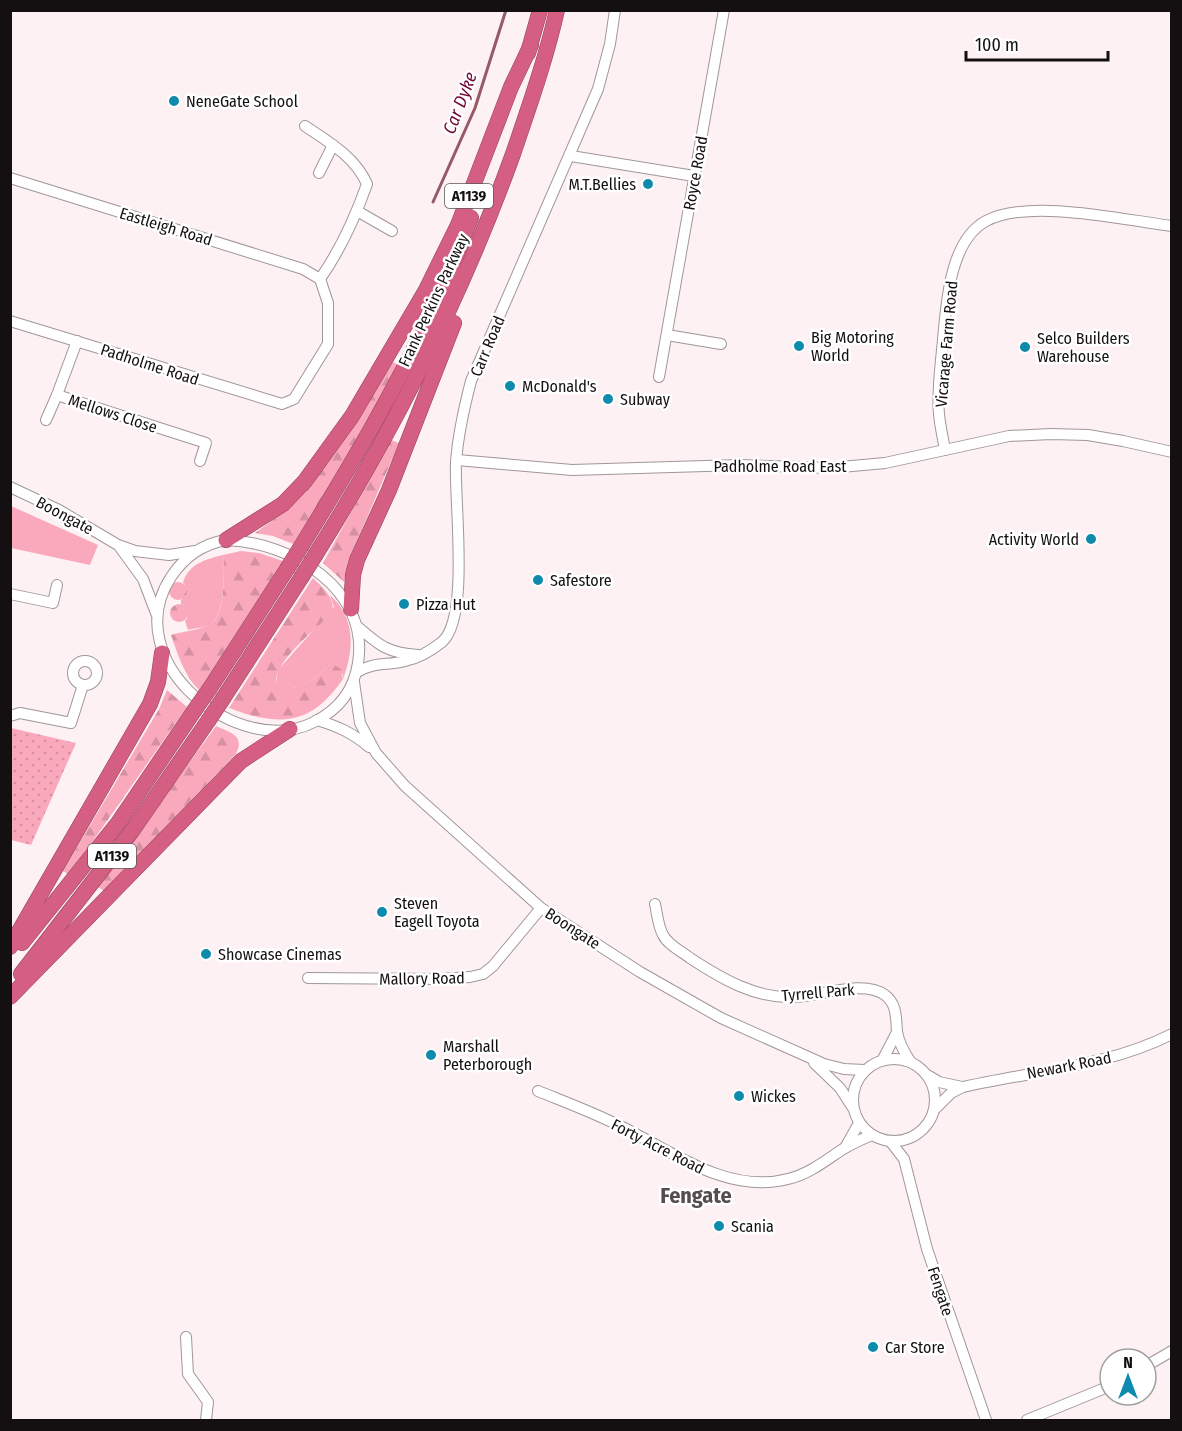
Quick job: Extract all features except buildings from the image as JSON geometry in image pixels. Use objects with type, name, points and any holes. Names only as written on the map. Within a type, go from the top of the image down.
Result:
[{"type":"highway","name":"Frank Perkins Parkway","points":[[10,957],[118,823],[210,688],[348,471],[436,304],[504,132],[540,10]]},
{"type":"highway","name":"Frank Perkins Parkway","points":[[10,988],[132,831],[208,721],[301,578],[426,374],[455,322],[463,282],[493,210],[525,120],[557,10]]},
{"type":"highway","name":"A1139","points":[[226,540],[272,513],[305,480],[352,416],[426,290],[458,225],[511,87],[531,45]]},
{"type":"highway","name":"A1139","points":[[351,609],[353,574],[357,560],[389,490],[426,374]]},
{"type":"highway","name":"A1139","points":[[10,947],[150,704],[158,682],[162,653]]},
{"type":"highway","name":"A1139","points":[[10,997],[241,761],[290,729]]},
{"type":"street","name":"Carr Road","points":[[355,677],[377,663],[405,661],[428,652],[442,642],[451,628],[458,583],[457,460],[462,419],[471,381],[571,156],[598,89],[610,44],[615,10]]},
{"type":"street","name":"Royce Road","points":[[659,377],[724,10]]},
{"type":"street","points":[[305,126],[333,145],[360,169],[367,184],[338,253],[320,279]]},
{"type":"street","points":[[319,173],[333,145]]},
{"type":"street","points":[[571,156],[694,176]]},
{"type":"street","name":"Eastleigh Road","points":[[10,178],[303,269],[320,279]]},
{"type":"street","points":[[357,211],[392,231]]},
{"type":"street","name":"Vicarage Farm Road","points":[[945,450],[939,414],[939,387],[947,302],[952,274],[960,252],[971,234],[986,221],[1003,215],[1033,212],[1066,212],[1172,226]]},
{"type":"street","name":"Padholme Road","points":[[10,321],[282,404],[294,399],[328,344],[328,303],[320,279]]},
{"type":"street","points":[[667,335],[721,345]]},
{"type":"street","name":"Mellows Close","points":[[77,341],[57,395],[206,443],[200,461]]},
{"type":"street","points":[[46,420],[57,395]]},
{"type":"street","name":"Padholme Road East","points":[[457,460],[572,470],[739,465],[830,468],[885,462],[1009,436],[1052,434],[1111,439],[1172,452]]},
{"type":"street","name":"Boongate","points":[[10,487],[92,528],[118,545],[132,561],[143,579],[156,613]]},
{"type":"street","points":[[226,540],[255,542],[298,559],[332,585],[351,609],[358,627],[360,652],[355,677],[342,701],[332,711],[317,720],[290,729],[268,730],[225,716],[207,706],[181,684],[162,653],[156,613],[159,599],[166,585],[176,570],[195,551],[226,540]]},
{"type":"street","name":"Boongate","points":[[118,545],[152,554],[169,555],[195,551]]},
{"type":"street","points":[[10,594],[53,603],[57,585]]},
{"type":"street","points":[[358,627],[381,646],[395,653],[418,655]]},
{"type":"street","name":"Boongate","points":[[355,677],[360,723],[376,753]]},
{"type":"street","points":[[10,716],[20,713],[71,723],[83,685]]},
{"type":"street","name":"Boongate","points":[[317,720],[350,733],[376,753],[405,786],[541,908],[640,972],[721,1018],[805,1056],[844,1069],[864,1070]]},
{"type":"street","name":"Tyrrell Park","points":[[655,904],[662,934],[672,945],[714,974],[746,988],[778,996],[810,996],[861,988],[882,993],[890,999],[897,1018],[897,1032],[910,1061]]},
{"type":"street","name":"Mallory Road","points":[[308,978],[441,979],[483,974],[493,966],[541,908]]},
{"type":"street","points":[[883,1059],[897,1032]]},
{"type":"street","name":"Newark Road","points":[[934,1111],[951,1093],[963,1087],[1094,1062],[1126,1053],[1172,1034]]},
{"type":"street","name":"Boongate","points":[[805,1056],[840,1088],[853,1108]]},
{"type":"street","points":[[904,1159],[934,1111],[936,1099],[934,1087],[920,1067],[910,1061],[897,1058],[883,1059],[864,1070],[854,1088],[853,1108],[860,1123],[872,1135],[890,1141],[901,1141],[921,1131]]},
{"type":"street","name":"Newark Road","points":[[928,1076],[939,1082],[963,1087]]},
{"type":"street","name":"Forty Acre Road","points":[[538,1091],[617,1124],[712,1173],[735,1181],[760,1183],[786,1180],[804,1174],[845,1148],[872,1135]]},
{"type":"street","points":[[845,1148],[860,1123]]},
{"type":"street","name":"Fengate","points":[[890,1141],[904,1159],[927,1249],[986,1420]]},
{"type":"street","points":[[186,1337],[188,1374],[208,1402],[206,1420]]},
{"type":"street","points":[[1158,1359],[1172,1351]]},
{"type":"street","points":[[1027,1420],[1098,1391]]},
{"type":"green space","points":[[393,362],[399,365],[343,467],[293,544],[273,536],[255,533],[288,509],[356,418]]},
{"type":"green space","points":[[391,440],[399,443],[350,557],[344,582],[323,563]]},
{"type":"green space","points":[[11,506],[98,545],[90,565],[11,548]]},
{"type":"green space","points":[[241,551],[259,553],[283,561],[199,690],[185,671],[171,635],[212,623],[222,601],[223,555]]},
{"type":"green space","points":[[223,555],[223,592],[216,619],[209,625],[188,630],[184,606],[181,604],[181,600],[186,595],[183,583],[185,577],[198,563]]},
{"type":"green space","points":[[313,578],[330,598],[332,613],[289,655],[282,664],[276,682],[282,687],[296,687],[311,680],[330,665],[341,669],[343,679],[319,706],[306,714],[293,718],[279,720],[263,718],[229,708]]},
{"type":"green space","points":[[178,582],[184,585],[187,591],[184,597],[178,600],[172,597],[169,591],[172,585]]},
{"type":"green space","points":[[330,595],[345,614],[350,635],[351,646],[343,679],[343,674],[330,665],[304,684],[289,688],[282,687],[276,683],[278,670],[334,607]]},
{"type":"green space","points":[[179,604],[187,609],[188,613],[183,621],[179,622],[171,617],[170,613],[175,605]]},
{"type":"green space","points":[[167,690],[187,707],[69,875],[63,871],[159,709]]},
{"type":"green space","points":[[216,726],[238,739],[236,754],[104,891],[98,887]]},
{"type":"green space","points":[[11,728],[76,743],[31,845],[11,840]]},
{"type":"waterway","name":"Car Dyke","points":[[433,202],[475,108],[506,10]]},
{"type":"place","name":"NeneGate School","points":[[174,101]]},
{"type":"place","name":"M.T.Bellies","points":[[648,184]]},
{"type":"place","name":"Big Motoring World","points":[[799,346]]},
{"type":"place","name":"Selco Builders Warehouse","points":[[1025,347]]},
{"type":"place","name":"McDonald's","points":[[510,386]]},
{"type":"place","name":"Subway","points":[[608,399]]},
{"type":"place","name":"Activity World","points":[[1091,539]]},
{"type":"place","name":"Safestore","points":[[538,580]]},
{"type":"place","name":"Pizza Hut","points":[[404,604]]},
{"type":"place","name":"Steven Eagell Toyota","points":[[382,912]]},
{"type":"place","name":"Showcase Cinemas","points":[[206,954]]},
{"type":"place","name":"Marshall Peterborough","points":[[431,1055]]},
{"type":"place","name":"Wickes","points":[[739,1096]]},
{"type":"place","name":"Scania","points":[[719,1226]]},
{"type":"place","name":"Car Store","points":[[873,1347]]},
{"type":"district","name":"Fengate","points":[[696,1195]]}]
